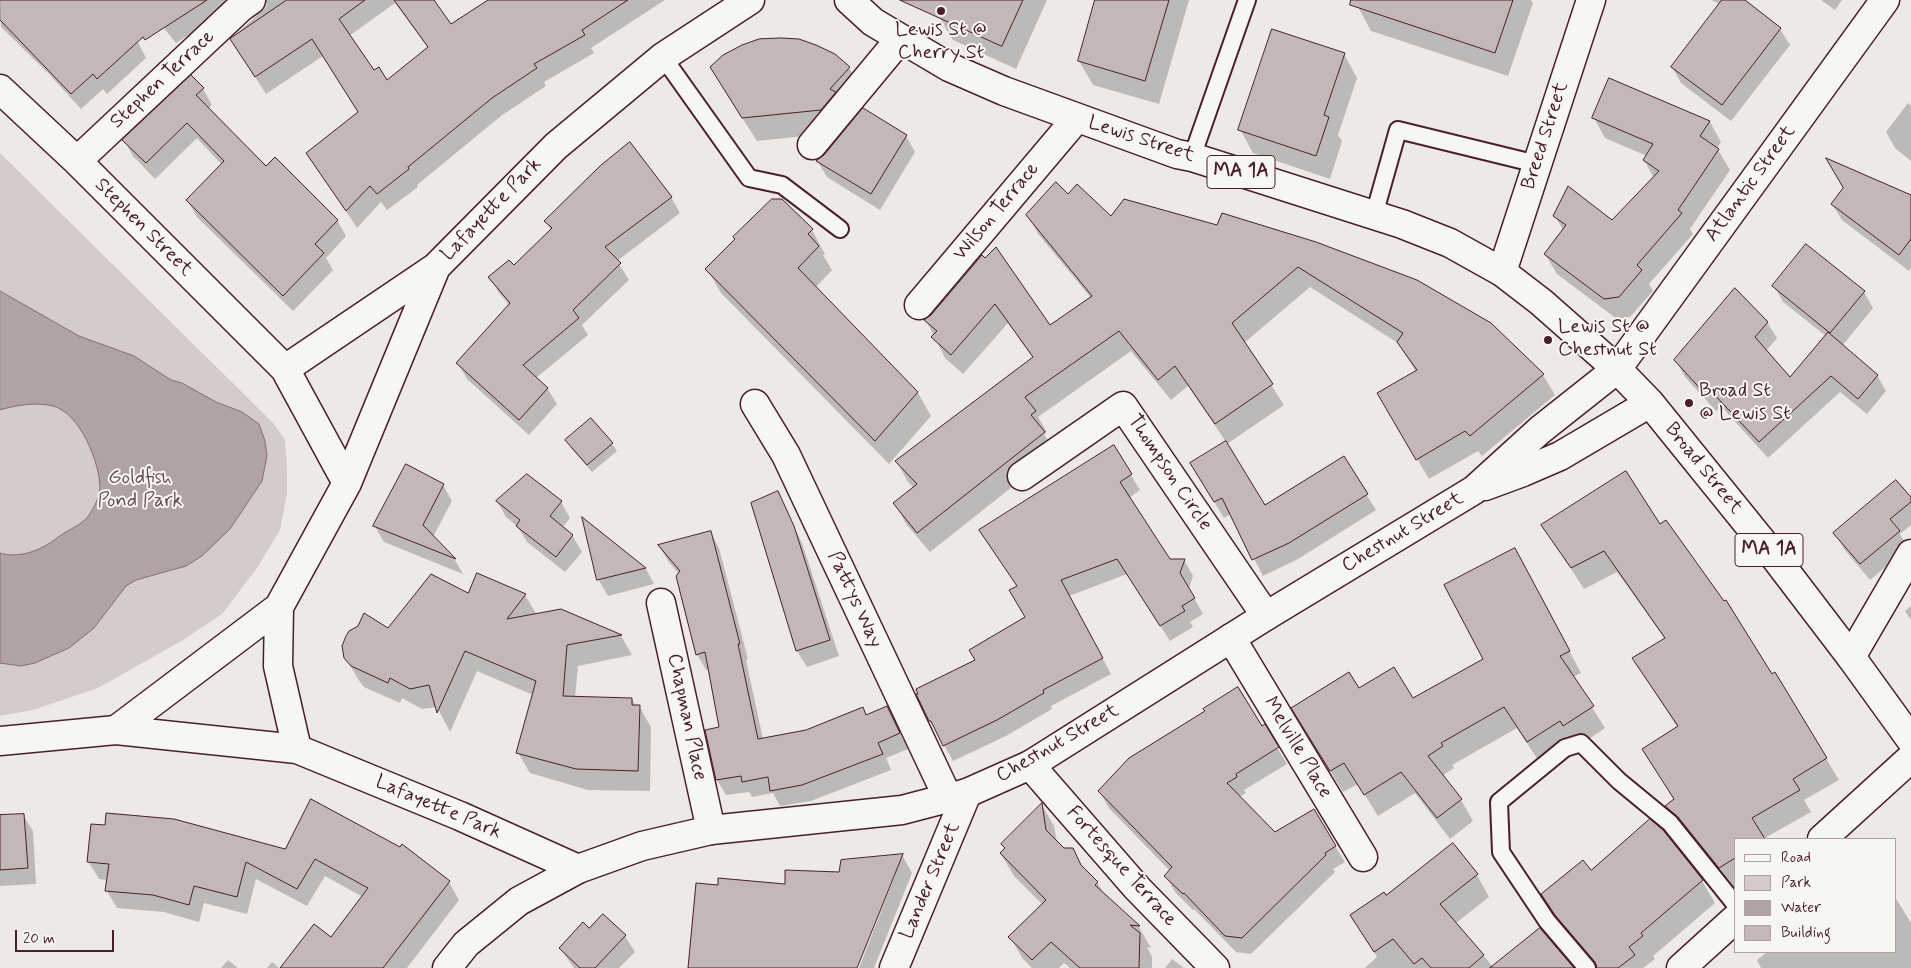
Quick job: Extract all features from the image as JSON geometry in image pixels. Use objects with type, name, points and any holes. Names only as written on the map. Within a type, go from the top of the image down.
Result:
[{"type":"street","name":"Stephen Terrace","points":[[76,162],[241,7],[251,0]]},
{"type":"street","name":"Lafayette Park","points":[[116,730],[279,607],[347,483],[436,267],[556,146],[663,57],[750,0]]},
{"type":"street","name":"Lewis Street","points":[[849,0],[873,22],[900,39],[949,67],[1004,91],[1076,119],[1177,154],[1192,157],[1402,224],[1450,243],[1502,272],[1541,302],[1617,369]]},
{"type":"street","name":"Breed Street","points":[[1502,272],[1591,0]]},
{"type":"street","name":"Atlantic Street","points":[[1617,369],[1885,0]]},
{"type":"street","points":[[812,145],[900,39]]},
{"type":"street","name":"Stephen Street","points":[[0,89],[285,369],[347,483]]},
{"type":"street","name":"Wilson Terrace","points":[[918,305],[1076,119]]},
{"type":"street","points":[[285,369],[436,267]]},
{"type":"street","name":"Broad Street","points":[[1617,369],[1650,403],[1776,560],[1851,657],[1911,740]]},
{"type":"street","name":"Chestnut Street","points":[[1474,490],[1540,430],[1617,369]]},
{"type":"street","name":"Chestnut Street","points":[[447,968],[466,944],[519,901],[578,869],[642,846],[711,830],[902,810],[957,796],[1030,765],[1266,616],[1474,490],[1560,456],[1650,403]]},
{"type":"street","name":"Pattys Way","points":[[755,404],[786,455],[957,796]]},
{"type":"street","name":"Thompson Circle","points":[[1022,476],[1123,406],[1266,616]]},
{"type":"street","points":[[1851,657],[1911,554]]},
{"type":"street","name":"Chapman Place","points":[[661,603],[711,830]]},
{"type":"street","name":"Lafayette Park","points":[[279,607],[278,666],[297,749]]},
{"type":"street","name":"Melville Place","points":[[1231,638],[1363,857]]},
{"type":"street","name":"Lafayette Park","points":[[0,741],[116,730],[297,749],[460,816],[578,869]]},
{"type":"street","points":[[1823,838],[1911,758]]},
{"type":"street","name":"Fortesque Terrace","points":[[1030,765],[1137,888],[1215,968]]},
{"type":"street","name":"Lander Street","points":[[894,968],[957,796]]},
{"type":"street","points":[[1681,968],[1734,920]]},
{"type":"lane","points":[[1192,157],[1247,0]]},
{"type":"lane","points":[[663,57],[749,178],[782,185],[840,229]]},
{"type":"lane","points":[[1374,215],[1398,130],[1537,164]]},
{"type":"lane","points":[[1587,968],[1547,921],[1501,852],[1500,802],[1565,748],[1581,743],[1619,781],[1670,823],[1734,903]]},
{"type":"green space","name":"Goldfish Pond Park","points":[[0,153],[273,423],[285,440],[287,494],[280,530],[257,568],[222,614],[183,640],[98,688],[33,710],[0,716]]},
{"type":"water","points":[[0,291],[79,336],[134,356],[171,380],[182,383],[216,402],[242,412],[259,424],[265,441],[267,456],[262,481],[230,529],[202,556],[186,566],[136,580],[126,586],[94,628],[69,648],[35,663],[21,666],[0,663],[0,553],[15,555],[30,552],[51,542],[79,524],[86,519],[93,508],[99,496],[100,488],[96,466],[87,440],[72,418],[53,406],[40,404],[19,405],[0,410]]},
{"type":"building","points":[[0,0],[207,0],[145,40],[143,37],[97,79],[93,74],[71,94],[0,20]]},
{"type":"building","points":[[287,0],[365,0],[339,19],[374,70],[379,67],[387,80],[428,47],[394,0],[434,0],[451,24],[488,0],[628,0],[582,30],[585,35],[534,64],[537,68],[492,98],[377,194],[370,186],[346,211],[306,153],[358,112],[312,39],[255,77],[230,39]]},
{"type":"building","points":[[900,0],[1023,0],[1002,46]]},
{"type":"building","points":[[1095,0],[1169,0],[1145,81],[1078,61]]},
{"type":"building","points":[[1351,0],[1513,0],[1495,53],[1350,5]]},
{"type":"building","points":[[1722,0],[1745,0],[1781,28],[1722,105],[1671,67]]},
{"type":"building","points":[[1272,29],[1345,53],[1324,115],[1329,117],[1316,156],[1238,130]]},
{"type":"building","points":[[759,39],[799,39],[816,45],[835,54],[850,67],[830,89],[836,92],[821,110],[742,118],[710,67],[723,55],[742,45]]},
{"type":"building","points":[[191,75],[204,88],[196,95],[266,166],[275,157],[338,220],[315,244],[324,253],[283,296],[186,200],[224,161],[187,123],[146,163],[122,140]]},
{"type":"building","points":[[1609,78],[1710,121],[1700,136],[1719,149],[1678,210],[1682,213],[1637,265],[1642,270],[1619,297],[1604,299],[1544,254],[1566,225],[1553,216],[1568,186],[1612,220],[1659,171],[1643,160],[1653,144],[1592,118]]},
{"type":"building","points":[[863,108],[907,135],[871,194],[816,161],[824,155]]},
{"type":"building","points":[[630,142],[672,197],[605,247],[621,263],[573,310],[579,318],[523,365],[548,388],[519,420],[456,363],[510,303],[488,277],[509,260],[514,265],[552,228],[544,221],[600,166]]},
{"type":"building","points":[[1826,158],[1911,195],[1911,239],[1899,255],[1831,204],[1843,188]]},
{"type":"building","points":[[1056,182],[1068,194],[1077,184],[1111,216],[1124,199],[1217,225],[1222,213],[1316,242],[1417,280],[1491,323],[1544,374],[1470,436],[1465,431],[1416,460],[1377,393],[1417,370],[1397,342],[1403,333],[1298,267],[1232,323],[1273,384],[1215,424],[1175,366],[1158,380],[1119,331],[1025,397],[1036,411],[1031,415],[1045,432],[917,533],[893,503],[917,484],[895,461],[1033,357],[995,304],[951,355],[931,337],[937,331],[924,320],[931,315],[982,255],[985,258],[996,247],[1050,325],[1092,296],[1026,215]]},
{"type":"building","points":[[772,199],[782,199],[813,229],[808,234],[819,246],[798,268],[918,392],[875,441],[705,269],[735,239],[733,237]]},
{"type":"building","points":[[1806,244],[1865,291],[1830,333],[1772,286]]},
{"type":"building","points":[[1735,288],[1768,322],[1755,337],[1790,377],[1828,332],[1878,375],[1858,399],[1831,376],[1759,442],[1711,391],[1707,396],[1674,360]]},
{"type":"building","points":[[591,418],[613,443],[587,465],[565,440]]},
{"type":"building","points":[[1226,441],[1265,505],[1344,456],[1368,494],[1289,543],[1252,560],[1222,498],[1214,502],[1190,463]]},
{"type":"building","points":[[1114,445],[1132,474],[1120,482],[1170,559],[1185,559],[1180,573],[1195,598],[1182,606],[1185,611],[1160,626],[1117,559],[1061,580],[1103,658],[1043,690],[1044,693],[997,720],[943,746],[916,694],[918,694],[916,689],[975,660],[969,650],[1025,617],[1009,590],[1017,586],[979,530]]},
{"type":"building","points":[[406,464],[444,484],[423,525],[456,559],[373,526]]},
{"type":"building","points":[[1626,471],[1660,524],[1666,520],[1724,601],[1726,600],[1772,674],[1775,672],[1827,758],[1793,779],[1800,790],[1752,818],[1764,838],[1734,838],[1734,859],[1719,868],[1678,817],[1665,806],[1674,799],[1642,749],[1678,726],[1632,658],[1665,638],[1604,551],[1571,568],[1541,525]]},
{"type":"building","points":[[527,474],[562,501],[550,516],[573,535],[556,557],[516,526],[520,520],[496,501]]},
{"type":"building","points":[[1896,480],[1911,497],[1911,502],[1890,519],[1900,531],[1860,564],[1833,533]]},
{"type":"building","points":[[778,491],[794,526],[830,640],[796,651],[751,503]]},
{"type":"building","points":[[582,517],[646,568],[597,580]]},
{"type":"building","points":[[711,531],[740,644],[738,644],[758,739],[806,730],[863,707],[866,715],[887,706],[900,733],[878,743],[883,754],[802,785],[770,791],[768,777],[742,782],[741,776],[716,780],[705,730],[719,727],[705,652],[696,655],[676,576],[680,571],[658,545]]},
{"type":"building","points":[[1515,548],[1570,651],[1560,656],[1594,706],[1563,726],[1560,721],[1527,742],[1504,707],[1441,743],[1443,746],[1428,756],[1462,799],[1437,818],[1401,772],[1364,795],[1344,763],[1330,771],[1291,708],[1349,672],[1359,688],[1394,667],[1413,698],[1483,659],[1444,585]]},
{"type":"building","points":[[477,573],[526,594],[507,619],[561,609],[622,635],[567,645],[563,696],[632,698],[632,705],[640,705],[638,771],[576,769],[516,753],[536,681],[465,651],[437,713],[429,685],[410,689],[390,678],[388,683],[351,666],[344,658],[342,646],[346,636],[349,631],[358,626],[364,613],[388,628],[431,574],[468,593]]},
{"type":"building","points":[[1238,687],[1262,726],[1265,724],[1279,747],[1236,774],[1237,777],[1227,783],[1275,832],[1314,809],[1336,846],[1325,853],[1326,855],[1242,938],[1225,936],[1184,893],[1164,876],[1172,867],[1098,791],[1129,758],[1205,711],[1203,709]]},
{"type":"building","points":[[311,799],[400,847],[402,844],[450,881],[383,968],[280,968],[314,924],[331,937],[368,888],[315,859],[297,889],[246,862],[237,897],[194,886],[189,905],[153,895],[105,891],[109,864],[87,862],[91,824],[105,825],[106,813],[174,819],[285,849]]},
{"type":"building","points":[[1042,803],[1046,830],[1064,848],[1073,848],[1081,865],[1098,882],[1095,885],[1140,926],[1130,925],[1140,933],[1139,968],[1080,968],[1051,942],[1032,960],[1008,937],[1046,900],[1000,853],[1005,848],[1001,844]]},
{"type":"building","points":[[24,814],[28,868],[0,870],[0,815]]},
{"type":"building","points":[[1650,819],[1663,830],[1703,880],[1641,933],[1643,936],[1629,947],[1635,955],[1618,968],[1597,968],[1595,962],[1555,915],[1541,894],[1583,860],[1591,870]]},
{"type":"building","points":[[1453,843],[1478,874],[1440,904],[1484,955],[1469,968],[1431,968],[1422,958],[1414,964],[1393,939],[1374,952],[1350,915],[1384,892],[1386,895]]},
{"type":"building","points":[[903,854],[857,968],[688,968],[696,883],[718,885],[718,878],[785,884],[785,870],[839,872],[841,860]]},
{"type":"building","points":[[603,914],[626,935],[595,968],[580,968],[559,948],[583,922],[589,928]]},
{"type":"building","points":[[1540,928],[1574,968],[1490,968]]},
{"type":"place","name":"Lewis St @ Cherry St","points":[[941,11]]},
{"type":"place","name":"Lewis St @ Chestnut St","points":[[1548,340]]},
{"type":"place","name":"Broad St @ Lewis St","points":[[1689,403]]}]
